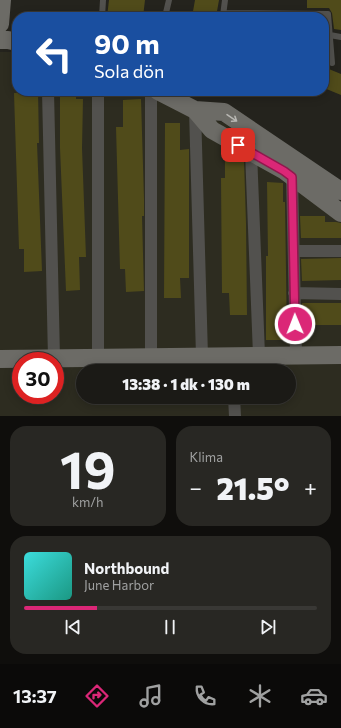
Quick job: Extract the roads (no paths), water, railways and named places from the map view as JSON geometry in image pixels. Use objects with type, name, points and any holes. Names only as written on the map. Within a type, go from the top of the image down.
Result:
[{"type":"street","points":[[0,24],[2,0]]},
{"type":"street","points":[[0,40],[12,41]]},
{"type":"street","points":[[48,96],[54,352]]},
{"type":"street","points":[[98,96],[98,357]]},
{"type":"street","points":[[151,96],[151,357]]},
{"type":"street","points":[[168,96],[195,110],[212,130],[292,177],[341,213]]},
{"type":"street","points":[[195,110],[202,356]]},
{"type":"street","points":[[195,110],[224,112],[341,192]]},
{"type":"street","points":[[251,152],[259,355]]},
{"type":"street","points":[[292,177],[296,355]]},
{"type":"street","points":[[294,251],[341,251]]},
{"type":"street","points":[[294,293],[341,294]]},
{"type":"street","points":[[64,358],[202,356],[231,363],[259,355],[341,355]]},
{"type":"street","points":[[0,359],[12,359]]},
{"type":"street","points":[[234,404],[235,416]]},
{"type":"lane","points":[[102,12],[103,0]]},
{"type":"lane","points":[[166,12],[169,0]]},
{"type":"lane","points":[[225,0],[225,12]]},
{"type":"lane","points":[[329,24],[332,64],[329,62]]},
{"type":"lane","points":[[330,35],[341,37]]}]
